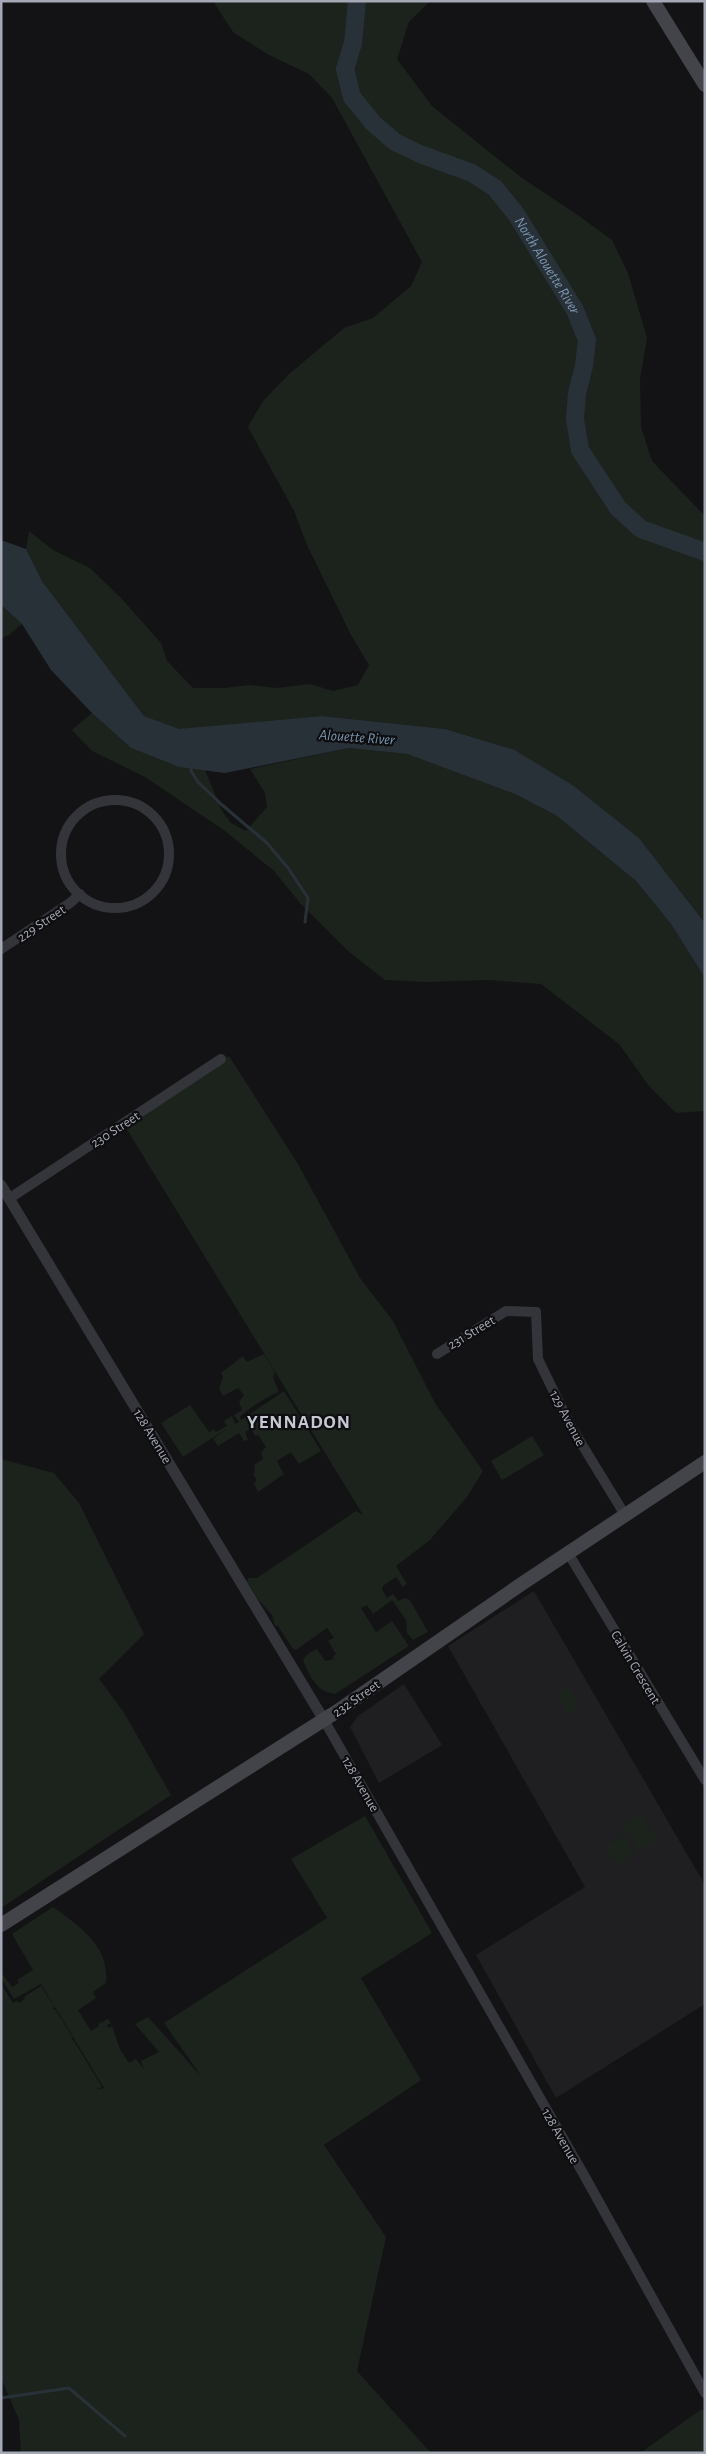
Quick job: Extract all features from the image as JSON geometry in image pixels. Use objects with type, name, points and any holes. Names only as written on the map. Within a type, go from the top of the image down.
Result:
[{"type":"main road","points":[[653,1],[705,86]]},
{"type":"main road","name":"232 Street","points":[[1,1925],[324,1720],[705,1462]]},
{"type":"street","name":"229 Street","points":[[119,800],[136,804],[151,814],[166,836],[169,853],[163,879],[152,893],[138,903],[112,908],[95,904],[80,894],[65,872],[62,855],[68,829],[78,815],[93,805],[119,800]]},
{"type":"street","name":"229 Street","points":[[1,950],[70,903],[80,894]]},
{"type":"street","name":"230 Street","points":[[10,1198],[221,1059]]},
{"type":"street","name":"128 Avenue","points":[[1,1184],[324,1720],[584,2175],[705,2393]]},
{"type":"street","name":"231 Street","points":[[437,1354],[506,1311],[536,1312]]},
{"type":"street","name":"129 Avenue","points":[[536,1312],[538,1359],[570,1425],[626,1515]]},
{"type":"street","name":"Calvin Crescent","points":[[568,1553],[705,1780]]},
{"type":"shaded area","points":[[213,1],[430,1],[409,22],[397,59],[432,106],[522,178],[612,240],[628,273],[647,338],[640,379],[641,427],[652,461],[705,516],[705,923],[639,838],[574,786],[515,750],[445,729],[322,716],[179,730],[144,716],[42,581],[26,549],[29,531],[53,550],[90,568],[121,598],[161,643],[167,661],[193,688],[223,688],[250,685],[277,688],[310,684],[333,691],[358,685],[369,665],[351,635],[307,545],[294,511],[248,427],[263,401],[289,374],[344,328],[373,318],[411,286],[422,262],[332,98],[309,74],[267,54],[233,32]]},
{"type":"shaded area","points":[[1,605],[22,624],[9,635],[1,638]]},
{"type":"shaded area","points":[[92,713],[131,748],[179,767],[205,770],[222,811],[231,823],[246,831],[267,807],[265,793],[250,769],[349,748],[407,754],[515,794],[557,816],[636,881],[671,924],[705,978],[705,1111],[676,1113],[649,1086],[619,1044],[541,984],[488,980],[426,982],[385,980],[348,951],[300,903],[274,871],[225,831],[145,777],[92,751],[72,730]]},
{"type":"shaded area","points":[[229,1056],[298,1164],[360,1278],[393,1321],[435,1403],[483,1471],[467,1497],[430,1540],[396,1566],[407,1584],[403,1587],[396,1577],[383,1586],[382,1589],[387,1598],[393,1594],[398,1601],[404,1598],[410,1600],[428,1632],[413,1640],[407,1633],[406,1620],[392,1600],[373,1614],[367,1605],[361,1608],[376,1632],[392,1621],[409,1646],[335,1694],[329,1693],[314,1682],[303,1659],[317,1649],[325,1661],[334,1659],[333,1656],[336,1654],[328,1641],[334,1638],[327,1628],[296,1650],[293,1649],[278,1626],[275,1626],[272,1615],[257,1598],[247,1581],[248,1578],[257,1578],[356,1511],[363,1515],[123,1123],[221,1059]]},
{"type":"shaded area","points":[[264,1354],[275,1372],[273,1378],[279,1392],[248,1410],[240,1417],[241,1420],[284,1391],[321,1451],[299,1464],[291,1452],[277,1461],[284,1474],[258,1492],[254,1484],[257,1480],[253,1474],[255,1472],[254,1465],[263,1459],[261,1452],[266,1447],[258,1435],[255,1436],[251,1428],[245,1432],[248,1440],[244,1441],[239,1433],[218,1446],[213,1439],[226,1429],[183,1457],[161,1423],[190,1405],[209,1432],[214,1429],[216,1432],[227,1426],[224,1421],[232,1416],[235,1424],[239,1422],[234,1415],[242,1410],[239,1402],[244,1395],[238,1388],[223,1396],[219,1389],[223,1377],[221,1373],[243,1356],[247,1362]]},
{"type":"shaded area","points":[[532,1436],[544,1455],[502,1480],[491,1461]]},
{"type":"shaded area","points":[[1,1459],[54,1473],[79,1503],[144,1634],[99,1679],[123,1711],[171,1795],[1,1908]]},
{"type":"shaded area","points":[[534,1591],[705,1885],[705,2004],[556,2098],[476,1955],[585,1887],[448,1646]]},
{"type":"shaded area","points":[[404,1684],[442,1745],[379,1783],[350,1727],[358,1716]]},
{"type":"shaded area","points":[[569,1686],[580,1707],[567,1714],[556,1694]]},
{"type":"shaded area","points":[[642,1814],[658,1840],[640,1852],[623,1825]]},
{"type":"shaded area","points":[[365,1816],[432,1933],[361,1978],[421,2080],[324,2145],[386,2237],[357,2371],[431,2453],[21,2453],[19,2420],[1,2378],[1,1984],[13,2003],[17,2001],[19,2003],[25,1999],[24,1997],[41,1986],[54,2006],[53,2010],[55,2009],[73,2038],[71,2039],[102,2087],[94,2090],[104,2088],[41,1984],[14,1999],[1,1978],[1,1972],[12,1987],[19,1983],[17,1980],[33,1970],[12,1934],[53,1907],[63,1914],[91,1938],[103,1958],[106,1970],[106,1983],[93,1992],[96,1998],[78,2010],[91,2031],[99,2026],[98,2024],[108,2019],[111,2023],[107,2025],[109,2028],[112,2026],[120,2049],[129,2063],[136,2059],[144,2069],[141,2061],[159,2052],[135,2024],[148,2017],[201,2076],[164,2023],[327,1918],[291,1859]]},
{"type":"shaded area","points":[[624,1835],[635,1854],[617,1865],[605,1847]]},
{"type":"shaded area","points":[[702,2409],[705,2413],[705,2453],[640,2453]]},
{"type":"water","name":"Alouette River","points":[[1,540],[26,549],[42,581],[144,716],[179,729],[322,716],[445,729],[515,750],[574,786],[639,838],[705,923],[705,978],[671,924],[636,881],[557,816],[515,794],[407,754],[349,748],[225,773],[179,767],[131,748],[92,713],[51,670],[22,624],[1,605]]},
{"type":"waterway","name":"North Alouette River","points":[[357,1],[353,43],[345,69],[352,97],[373,123],[395,142],[420,154],[472,173],[495,188],[516,214],[575,310],[587,340],[584,366],[577,393],[575,419],[580,450],[618,508],[641,529],[705,552]]},
{"type":"waterway","points":[[191,766],[191,771],[198,782],[267,843],[288,868],[308,898],[305,922]]},
{"type":"waterway","points":[[1,2398],[69,2388],[125,2436]]},
{"type":"district","name":"YENNADON","points":[[299,1421]]}]
